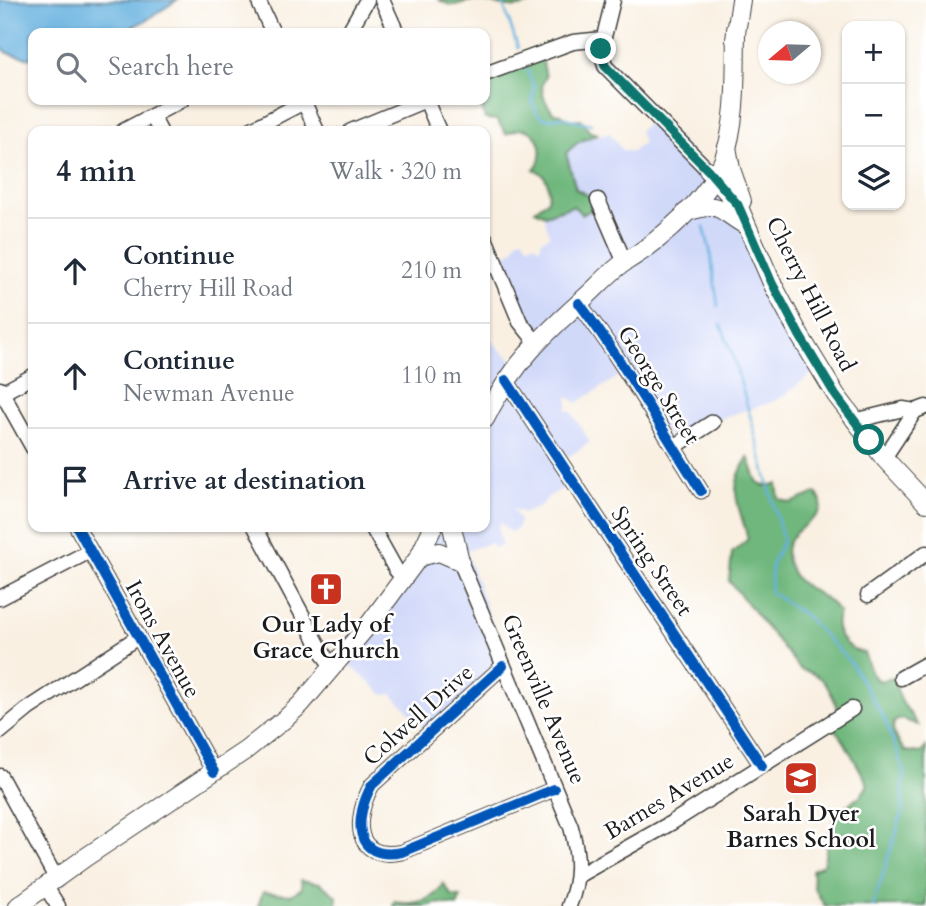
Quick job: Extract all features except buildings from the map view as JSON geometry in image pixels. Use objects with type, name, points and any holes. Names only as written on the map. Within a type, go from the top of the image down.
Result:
[{"type":"main road","points":[[625,262],[712,173],[723,127],[741,0]]},
{"type":"main road","points":[[490,410],[506,380],[536,342],[625,262],[686,212],[712,173],[727,144],[734,101],[736,29]]},
{"type":"main road","points":[[727,144],[731,169],[760,244],[762,260]]},
{"type":"main road","name":"Cherry Hill Road","points":[[712,173],[738,205],[800,336],[854,421],[926,503]]},
{"type":"main road","points":[[686,212],[702,207],[718,207],[748,226]]},
{"type":"main road","points":[[18,906],[214,772],[286,718],[370,623],[419,557],[431,532]]},
{"type":"main road","points":[[432,532],[455,556]]},
{"type":"main road","points":[[453,532],[455,556]]},
{"type":"main road","points":[[419,557],[439,552],[455,556]]},
{"type":"street","points":[[351,28],[367,0]]},
{"type":"street","points":[[382,0],[395,28]]},
{"type":"street","points":[[613,0],[601,49],[605,66],[712,173]]},
{"type":"street","points":[[260,5],[271,28]]},
{"type":"street","points":[[490,72],[573,42],[603,39]]},
{"type":"street","points":[[133,126],[173,105]]},
{"type":"street","points":[[258,126],[297,105]]},
{"type":"street","points":[[307,105],[315,126]]},
{"type":"street","points":[[363,126],[414,105]]},
{"type":"street","points":[[428,105],[437,126]]},
{"type":"street","points":[[152,116],[157,126]]},
{"type":"street","points":[[598,200],[625,262]]},
{"type":"street","points":[[490,251],[520,321],[536,342]]},
{"type":"street","name":"George Street","points":[[579,303],[701,491]]},
{"type":"street","points":[[28,378],[1,392],[28,439]]},
{"type":"street","name":"Spring Street","points":[[506,380],[762,766]]},
{"type":"street","points":[[854,421],[903,409],[920,409]]},
{"type":"street","points":[[884,458],[920,409]]},
{"type":"street","points":[[674,447],[713,422]]},
{"type":"street","name":"Irons Avenue","points":[[80,532],[214,772]]},
{"type":"street","points":[[258,532],[332,667]]},
{"type":"street","points":[[375,532],[396,570],[404,578]]},
{"type":"street","points":[[0,598],[90,551]]},
{"type":"street","points":[[868,595],[926,553]]},
{"type":"street","name":"Greenville Avenue","points":[[455,556],[571,827],[578,851],[579,875],[569,906]]},
{"type":"street","points":[[0,732],[29,709],[138,637]]},
{"type":"street","points":[[901,678],[926,664]]},
{"type":"street","name":"Colwell Drive","points":[[503,666],[372,785],[360,810],[360,830],[365,843],[380,853],[402,852],[554,789]]},
{"type":"street","name":"Barnes Avenue","points":[[579,875],[671,823],[852,709]]},
{"type":"street","points":[[0,776],[52,883],[58,906]]},
{"type":"shaded area","points":[[657,115],[707,170],[817,369],[784,396],[718,419],[676,446],[624,373],[577,403],[567,396],[568,406],[565,409],[571,411],[590,442],[561,462],[573,483],[548,497],[540,507],[524,513],[513,509],[520,521],[517,529],[510,532],[500,522],[498,529],[502,545],[495,548],[490,543],[466,551],[506,663],[428,731],[392,694],[384,695],[341,657],[430,532],[490,532],[490,339],[516,362],[534,343],[498,260],[513,250],[519,239],[523,238],[528,245],[535,244],[540,248],[542,240],[550,235],[545,215],[596,200],[576,189],[566,153],[577,143],[609,132],[622,150],[632,152],[643,143],[639,131]]},
{"type":"green space","points":[[439,0],[535,0],[528,5],[513,7],[475,1],[450,5]]},
{"type":"green space","points":[[541,53],[546,77],[542,91],[548,105],[554,113],[569,120],[581,119],[590,132],[597,134],[577,143],[566,153],[576,189],[596,200],[600,207],[582,214],[573,206],[545,215],[535,210],[548,200],[549,195],[545,178],[534,169],[540,158],[540,145],[534,134],[528,131],[522,129],[506,134],[497,120],[485,119],[481,105],[490,105],[490,72]]},
{"type":"green space","points":[[748,457],[757,481],[764,486],[777,484],[779,499],[791,503],[816,493],[821,504],[819,513],[793,536],[787,547],[787,560],[799,581],[829,601],[839,612],[837,625],[841,638],[857,651],[864,653],[872,674],[878,681],[900,677],[896,687],[902,702],[918,725],[902,719],[895,721],[894,733],[905,751],[921,753],[926,747],[926,906],[825,906],[814,888],[812,870],[823,865],[836,816],[859,797],[868,784],[845,743],[830,723],[840,714],[827,686],[817,676],[801,670],[729,581],[732,553],[748,539],[738,507],[736,489],[737,479]]},
{"type":"green space","points":[[301,880],[320,883],[337,897],[336,906],[258,906],[263,892],[291,895],[302,888]]},
{"type":"green space","points":[[443,883],[452,896],[461,897],[457,906],[439,903],[426,906],[393,906],[395,901],[410,903],[428,899]]},
{"type":"water","points":[[0,0],[177,0],[130,28],[28,28],[28,58],[8,53],[0,46]]},
{"type":"waterway","points":[[502,0],[518,48]]},
{"type":"waterway","points":[[527,70],[534,87],[532,102],[538,115],[546,119],[562,117],[591,124]]},
{"type":"waterway","points":[[704,227],[718,306]]},
{"type":"waterway","points":[[721,325],[732,353],[783,540],[772,564],[770,592],[806,616],[851,663],[884,718],[904,775],[902,814],[873,906]]},
{"type":"cycle path","points":[[579,303],[627,372],[701,491]]},
{"type":"cycle path","points":[[506,380],[762,766]]},
{"type":"cycle path","points":[[80,532],[214,772]]},
{"type":"cycle path","points":[[503,666],[372,785],[366,797],[360,823],[366,844],[374,850],[386,853],[402,852],[554,789]]},
{"type":"place","name":"Our Lady of Grace Church","points":[[326,589]]},
{"type":"place","name":"Sarah Dyer Barnes School","points":[[801,778]]},
{"type":"route","points":[[601,49],[605,66],[720,182],[738,205],[772,283],[800,336],[836,396],[869,440]]}]
